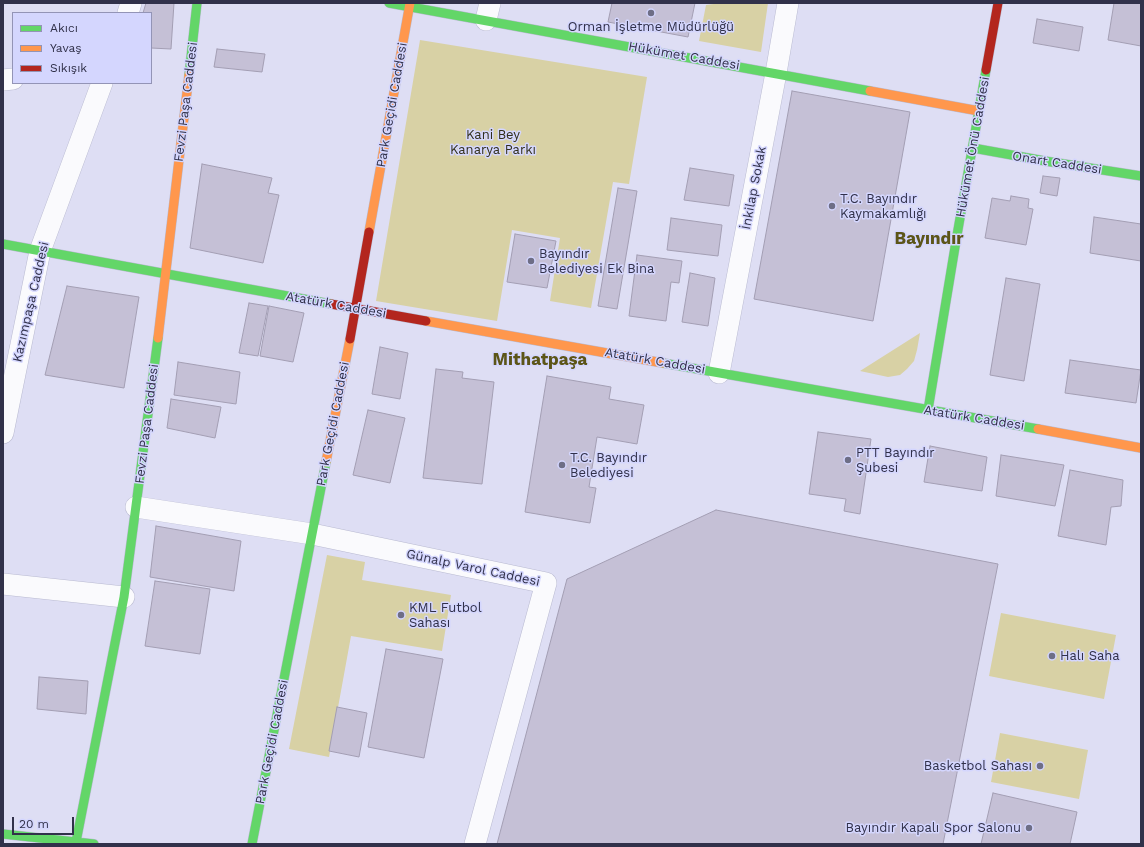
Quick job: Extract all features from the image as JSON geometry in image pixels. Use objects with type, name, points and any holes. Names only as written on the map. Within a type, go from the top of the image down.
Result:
[{"type":"street","name":"Fevzi Paşa Caddesi","points":[[82,843],[124,597],[166,274],[197,3]]},
{"type":"street","name":"Hükümet Caddesi","points":[[389,3],[488,11],[776,73],[979,111]]},
{"type":"street","name":"İnkilap Sokak","points":[[720,373],[788,3]]},
{"type":"street","name":"Hükümet Önü Caddesi","points":[[928,410],[998,3]]},
{"type":"street","name":"Park Geçidi Caddesi","points":[[252,844],[356,308],[409,4]]},
{"type":"street","name":"Kazımpaşa Caddesi","points":[[3,433],[40,251],[102,84]]},
{"type":"street","name":"Onart Caddesi","points":[[973,148],[1045,162],[1141,176]]},
{"type":"street","name":"Atatürk Caddesi","points":[[3,244],[720,373],[1053,431],[1141,448]]},
{"type":"street","name":"Günalp Varol Caddesi","points":[[136,507],[312,534],[546,583],[475,844]]},
{"type":"street","points":[[3,584],[124,597]]},
{"type":"street","points":[[3,834],[82,843]]},
{"type":"green space","points":[[721,3],[768,3],[761,52],[699,41],[706,5]]},
{"type":"green space","name":"Kani Bey Kanarya Parkı","points":[[420,40],[647,77],[629,184],[613,182],[591,308],[550,301],[560,238],[512,230],[497,321],[376,301]]},
{"type":"green space","points":[[920,333],[914,361],[900,375],[888,377],[860,371]]},
{"type":"green space","points":[[327,555],[365,562],[362,580],[451,595],[442,651],[351,636],[329,757],[289,749]]},
{"type":"green space","name":"Halı Saha","points":[[1001,613],[1116,635],[1104,699],[989,676]]},
{"type":"green space","name":"Basketbol Sahası","points":[[1000,733],[1088,750],[1079,799],[991,782]]},
{"type":"building","points":[[146,3],[174,3],[171,49],[152,48],[152,12],[143,12]]},
{"type":"building","name":"Orman İşletme Müdürlüğü","points":[[612,3],[695,3],[688,37],[608,22]]},
{"type":"building","points":[[1114,3],[1141,3],[1141,46],[1108,40]]},
{"type":"building","points":[[1037,19],[1083,27],[1079,51],[1033,43]]},
{"type":"building","points":[[217,49],[265,54],[262,72],[214,67]]},
{"type":"building","name":"T.C. Bayındır Kaymakamlığı","points":[[792,91],[910,112],[873,321],[754,299]]},
{"type":"building","points":[[202,164],[272,178],[268,193],[279,195],[263,263],[190,248]]},
{"type":"building","points":[[690,168],[734,175],[729,206],[684,200]]},
{"type":"building","points":[[1043,176],[1060,178],[1057,196],[1040,193]]},
{"type":"building","points":[[618,188],[637,191],[617,309],[598,306]]},
{"type":"building","points":[[1011,196],[1029,199],[1028,208],[1033,209],[1026,245],[985,238],[992,198],[1010,201]]},
{"type":"building","points":[[1094,217],[1141,224],[1141,261],[1090,253]]},
{"type":"building","points":[[671,218],[722,225],[718,256],[667,250]]},
{"type":"building","name":"Bayındır Belediyesi Ek Bina","points":[[515,234],[556,241],[547,288],[507,282]]},
{"type":"building","points":[[637,255],[682,261],[679,283],[671,282],[666,321],[629,316]]},
{"type":"building","points":[[690,273],[715,278],[708,326],[682,322]]},
{"type":"building","points":[[1006,278],[1040,284],[1024,381],[990,375]]},
{"type":"building","points":[[67,286],[139,297],[124,388],[45,375]]},
{"type":"building","points":[[249,303],[268,306],[258,356],[239,353]]},
{"type":"building","points":[[269,306],[304,313],[293,362],[260,356]]},
{"type":"building","points":[[380,347],[408,353],[400,399],[372,394]]},
{"type":"building","points":[[1070,360],[1141,370],[1136,403],[1065,393]]},
{"type":"building","points":[[178,362],[240,372],[236,404],[174,395]]},
{"type":"building","points":[[436,369],[463,372],[462,378],[494,382],[482,484],[423,478]]},
{"type":"building","name":"T.C. Bayındır Belediyesi","points":[[547,376],[611,387],[609,399],[644,405],[637,444],[597,437],[589,487],[596,488],[590,523],[525,512]]},
{"type":"building","points":[[171,399],[221,407],[215,438],[167,428]]},
{"type":"building","points":[[368,410],[405,418],[390,483],[353,475]]},
{"type":"building","points":[[818,432],[871,439],[860,514],[844,511],[846,499],[809,494]]},
{"type":"building","points":[[930,446],[987,457],[982,491],[924,482]]},
{"type":"building","points":[[1001,455],[1064,465],[1055,506],[996,496]]},
{"type":"building","points":[[1070,470],[1123,480],[1121,506],[1111,507],[1106,545],[1058,536]]},
{"type":"building","points":[[716,510],[998,564],[943,844],[497,844],[567,579]]},
{"type":"building","points":[[156,526],[241,541],[234,591],[150,577]]},
{"type":"building","points":[[155,581],[210,589],[200,654],[145,646]]},
{"type":"building","points":[[386,649],[443,659],[424,758],[368,747]]},
{"type":"building","points":[[39,677],[88,681],[86,714],[37,709]]},
{"type":"building","points":[[337,707],[367,713],[359,757],[329,751]]},
{"type":"building","name":"Bayındır Kapalı Spor Salonu","points":[[993,793],[1077,812],[1070,844],[981,844]]},
{"type":"traffic: fast","points":[[189,75],[197,3]]},
{"type":"traffic: fast","points":[[389,3],[870,91]]},
{"type":"traffic: fast","points":[[928,410],[986,70]]},
{"type":"traffic: fast","points":[[973,148],[1141,176]]},
{"type":"traffic: fast","points":[[3,244],[331,304]]},
{"type":"traffic: fast","points":[[76,842],[124,597],[158,338]]},
{"type":"traffic: fast","points":[[663,363],[1038,429]]},
{"type":"traffic: fast","points":[[252,844],[326,462]]},
{"type":"traffic: fast","points":[[3,834],[94,844]]},
{"type":"traffic: slow","points":[[369,232],[410,3]]},
{"type":"traffic: slow","points":[[158,338],[189,75]]},
{"type":"traffic: slow","points":[[870,91],[979,111]]},
{"type":"traffic: slow","points":[[426,321],[663,363]]},
{"type":"traffic: slow","points":[[326,462],[350,339]]},
{"type":"traffic: slow","points":[[1038,429],[1141,448]]},
{"type":"traffic: jam","points":[[986,70],[998,3]]},
{"type":"traffic: jam","points":[[350,339],[369,232]]},
{"type":"traffic: jam","points":[[331,304],[426,321]]},
{"type":"place","name":"Orman İşletme Müdürlüğü","points":[[651,13]]},
{"type":"place","name":"T.C. Bayındır Kaymakamlığı","points":[[832,206]]},
{"type":"place","name":"Bayındır Belediyesi Ek Bina","points":[[531,261]]},
{"type":"place","name":"PTT Bayındır Şubesi","points":[[848,460]]},
{"type":"place","name":"T.C. Bayındır Belediyesi","points":[[562,465]]},
{"type":"place","name":"KML Futbol Sahası","points":[[401,615]]},
{"type":"place","name":"Halı Saha","points":[[1052,656]]},
{"type":"place","name":"Basketbol Sahası","points":[[1040,766]]},
{"type":"place","name":"Bayındır Kapalı Spor Salonu","points":[[1029,828]]},
{"type":"district","name":"Bayındır","points":[[929,239]]},
{"type":"district","name":"Mithatpaşa","points":[[540,360]]}]
